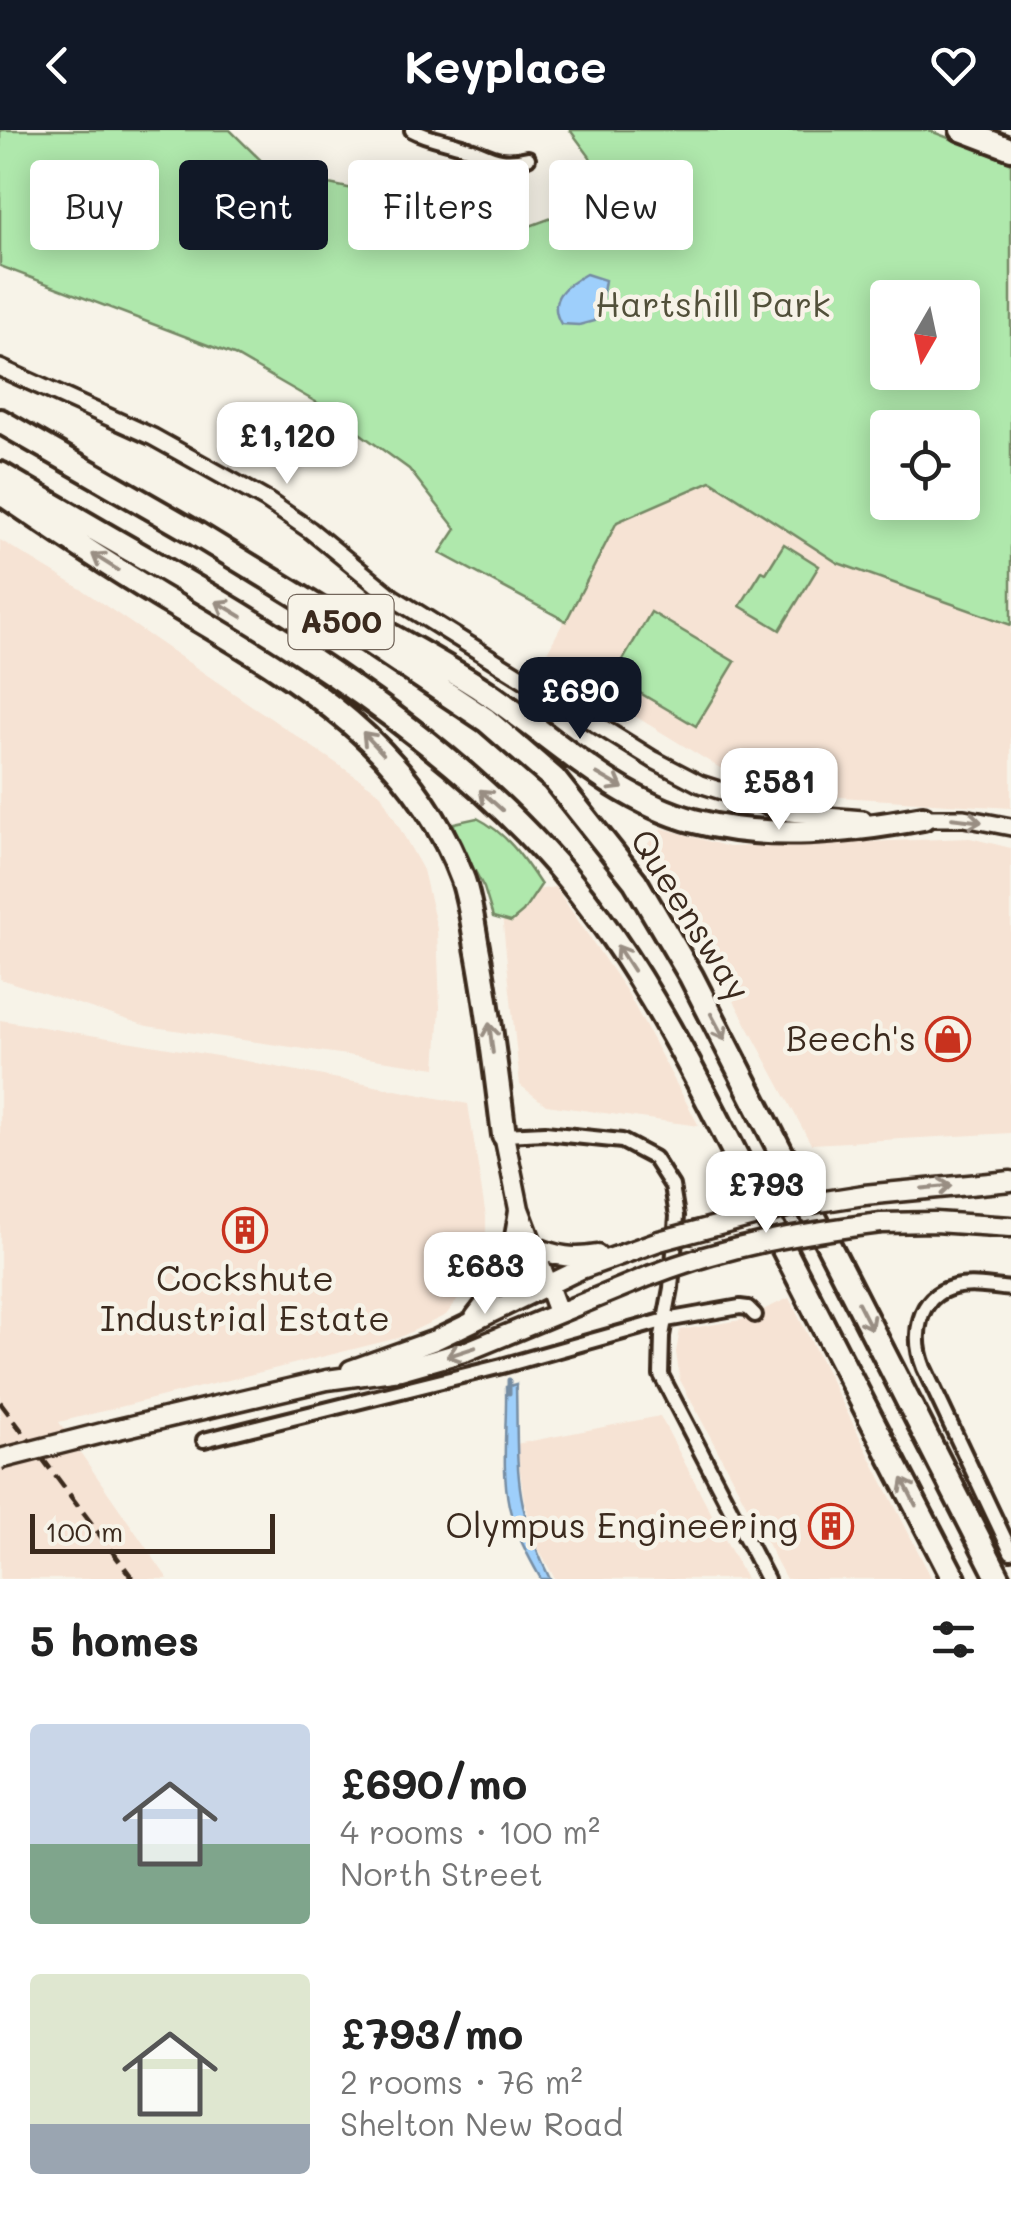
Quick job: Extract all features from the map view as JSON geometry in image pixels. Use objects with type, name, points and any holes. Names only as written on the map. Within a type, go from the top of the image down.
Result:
[{"type":"highway","name":"Queensway","points":[[0,420],[197,534],[401,660],[486,720],[554,779],[635,881],[736,1061],[999,1579]]},
{"type":"highway","name":"A500","points":[[0,474],[323,666],[429,743],[542,849],[583,895],[651,999],[716,1117],[954,1579]]},
{"type":"highway","points":[[0,492],[84,550],[294,677],[371,739],[410,786],[464,882],[485,990],[504,1134]]},
{"type":"highway","points":[[197,534],[409,646],[487,693],[606,779],[651,804],[693,820],[745,830],[818,832],[923,818]]},
{"type":"main road","points":[[962,130],[1011,150]]},
{"type":"main road","points":[[504,1134],[519,1209],[558,1312]]},
{"type":"main road","points":[[327,1380],[468,1325],[547,1284],[659,1241],[787,1207],[864,1194],[1011,1180]]},
{"type":"main road","points":[[468,1325],[505,1276],[519,1209]]},
{"type":"main road","points":[[0,1459],[327,1380],[400,1370],[467,1351],[730,1247],[796,1233],[880,1223],[1010,1227]]},
{"type":"main road","points":[[535,1247],[576,1259],[629,1250]]},
{"type":"street","points":[[412,130],[492,160]]},
{"type":"street","points":[[512,160],[528,158]]},
{"type":"street","points":[[0,368],[153,437],[266,500],[392,596],[654,760],[700,784],[790,813],[964,818],[1011,827]]},
{"type":"street","points":[[504,1134],[545,1133],[622,1141],[654,1158],[672,1186],[676,1204],[661,1375],[767,1579]]},
{"type":"street","points":[[1011,1289],[971,1285],[948,1288],[924,1310],[916,1338],[918,1352],[1011,1552]]},
{"type":"street","points":[[204,1440],[502,1366],[666,1320],[740,1306],[755,1315]]},
{"type":"shaded area","points":[[711,481],[838,563],[1011,625],[1011,808],[810,795],[738,779],[543,660],[617,522]]},
{"type":"shaded area","points":[[0,540],[81,589],[380,793],[423,870],[437,929],[440,1008],[436,1068],[147,1026],[0,979]]},
{"type":"shaded area","points":[[662,828],[729,847],[970,838],[1011,848],[1011,1133],[811,1144],[711,958],[642,850]]},
{"type":"shaded area","points":[[555,887],[627,992],[699,1126],[546,1105],[520,1085],[500,896]]},
{"type":"shaded area","points":[[0,1020],[241,1060],[468,1104],[486,1237],[474,1278],[446,1315],[398,1338],[59,1422],[168,1579],[0,1579]]},
{"type":"shaded area","points":[[789,1298],[932,1579],[786,1579],[680,1380],[676,1352],[680,1330],[741,1320]]},
{"type":"shaded area","points":[[660,1416],[746,1579],[555,1579],[536,1544],[516,1444]]},
{"type":"green space","name":"Hartshill Park","points":[[0,130],[230,130],[261,160],[179,160],[179,250],[328,250],[329,184],[348,188],[348,250],[529,250],[529,226],[549,219],[549,250],[693,250],[693,160],[591,160],[570,130],[928,130],[1011,162],[1011,625],[838,563],[711,481],[617,522],[566,621],[440,553],[456,529],[409,469],[321,405],[234,355],[0,266]]},
{"type":"green space","points":[[784,544],[819,566],[780,630],[740,606]]},
{"type":"green space","points":[[651,612],[735,662],[696,726],[613,677]]},
{"type":"green space","points":[[477,818],[506,839],[541,885],[523,912],[511,922],[493,917],[484,888],[455,833],[454,823]]},
{"type":"water","points":[[586,274],[605,280],[594,321],[561,324],[556,307],[560,293]]},
{"type":"water","points":[[516,1384],[523,1506],[550,1579],[541,1579],[509,1506],[506,1387]]},
{"type":"waterway","points":[[509,1380],[509,1393]]},
{"type":"railway","points":[[0,1402],[133,1579]]},
{"type":"place","name":"Beech's","points":[[948,1039]]},
{"type":"place","name":"Cockshute Industrial Estate","points":[[245,1230]]},
{"type":"place","name":"Olympus Engineering","points":[[831,1526]]}]
